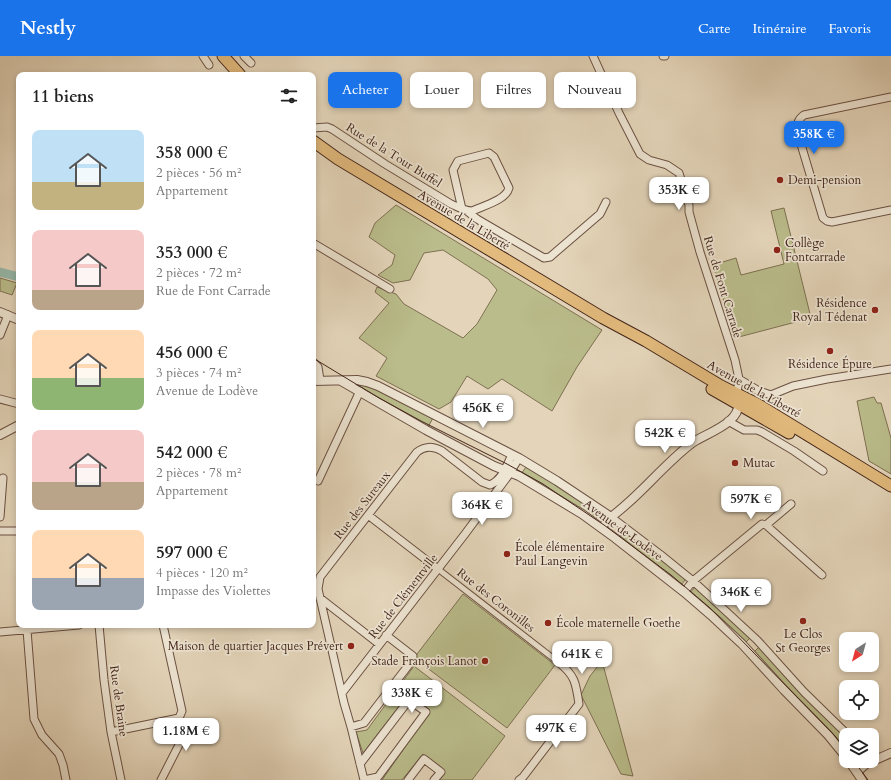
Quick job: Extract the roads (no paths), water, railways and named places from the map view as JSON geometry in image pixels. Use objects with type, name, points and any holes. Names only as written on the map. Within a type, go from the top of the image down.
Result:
[{"type":"main road","points":[[223,56],[237,72]]},
{"type":"main road","name":"Avenue de la Liberté","points":[[316,143],[338,159],[603,318],[646,341],[721,386],[738,402]]},
{"type":"main road","name":"Avenue de la Liberté","points":[[603,318],[664,360],[717,392],[856,464],[891,486]]},
{"type":"street","points":[[203,56],[209,65]]},
{"type":"street","points":[[244,56],[251,63]]},
{"type":"street","name":"Rue de Font Carrade","points":[[594,56],[619,113],[640,154],[649,160],[667,165],[679,173],[689,205],[689,212],[700,252],[735,360],[739,379],[738,402]]},
{"type":"street","points":[[891,97],[804,115],[798,122],[797,131],[822,218],[826,221],[832,222],[891,210]]},
{"type":"street","name":"Rue de la Tour Buffel","points":[[316,128],[327,127],[332,129],[386,164],[465,210],[472,211],[504,197],[508,191],[509,188],[494,157],[490,153],[458,161],[454,166],[453,170],[465,210]]},
{"type":"street","points":[[465,210],[477,219],[544,258],[550,257],[600,214],[606,202]]},
{"type":"street","points":[[316,245],[390,289]]},
{"type":"street","points":[[0,312],[16,319]]},
{"type":"street","points":[[0,335],[8,315]]},
{"type":"street","name":"Avenue de Lodève","points":[[316,365],[318,367],[317,381],[357,380],[368,382],[516,456],[557,481],[610,517],[693,581],[757,640],[804,692],[841,728]]},
{"type":"street","points":[[739,379],[760,391],[771,394],[793,386],[807,383],[891,369]]},
{"type":"street","name":"Avenue de Lodève","points":[[341,381],[419,427],[507,472],[519,476],[582,514],[601,528],[714,617],[742,644],[839,748]]},
{"type":"street","points":[[318,481],[360,391]]},
{"type":"street","points":[[0,399],[16,403]]},
{"type":"street","points":[[601,528],[610,517],[694,442],[719,430],[734,416],[738,402]]},
{"type":"street","points":[[728,421],[744,430],[757,430],[762,432],[794,451],[822,471]]},
{"type":"street","points":[[0,435],[16,427]]},
{"type":"street","name":"Rue des Sureaux","points":[[342,693],[318,589],[320,577],[417,452],[427,447],[434,447],[442,450],[482,482],[490,485],[507,472],[516,456]]},
{"type":"street","name":"Rue de Clémentville","points":[[342,693],[438,569],[507,472]]},
{"type":"street","points":[[0,517],[3,478]]},
{"type":"street","points":[[684,592],[693,581],[762,524],[766,525],[792,504]]},
{"type":"street","points":[[368,515],[438,569]]},
{"type":"street","points":[[766,525],[822,576]]},
{"type":"street","points":[[0,531],[16,530]]},
{"type":"street","name":"Rue des Coronilles","points":[[438,569],[558,662],[572,675],[576,685],[579,704],[523,777],[519,780]]},
{"type":"street","points":[[320,598],[379,644]]},
{"type":"street","points":[[0,632],[48,628]]},
{"type":"street","name":"Rue de Braine","points":[[99,628],[111,732],[121,780]]},
{"type":"street","points":[[161,780],[183,737],[180,718],[182,711],[164,628]]},
{"type":"street","points":[[27,630],[34,719],[42,735],[58,754],[66,780]]},
{"type":"street","points":[[351,727],[364,723],[411,662],[413,656],[386,635]]},
{"type":"street","points":[[342,693],[364,780],[378,777],[426,712],[409,700],[360,764]]},
{"type":"street","points":[[111,732],[180,718]]},
{"type":"street","points":[[879,758],[891,753]]},
{"type":"street","points":[[408,780],[424,759],[440,772],[434,780]]},
{"type":"street","points":[[854,768],[862,780]]},
{"type":"street","points":[[857,772],[861,768]]},
{"type":"waterway","points":[[0,272],[16,276]]},
{"type":"tram line","points":[[316,360],[379,398],[421,421],[507,464],[543,484],[604,525],[671,575],[710,608],[839,741]]},
{"type":"tram line","points":[[859,768],[868,780]]},
{"type":"place","name":"Demi-pension","points":[[780,180]]},
{"type":"place","name":"Collège Fontcarrade","points":[[777,250]]},
{"type":"place","name":"Résidence Royal Tédenat","points":[[875,310]]},
{"type":"place","name":"Résidence Épure","points":[[830,351]]},
{"type":"place","name":"Mutac","points":[[735,463]]},
{"type":"place","name":"École élémentaire Paul Langevin","points":[[507,554]]},
{"type":"place","name":"Le Clos St Georges","points":[[803,621]]},
{"type":"place","name":"École maternelle Goethe","points":[[548,623]]},
{"type":"place","name":"Maison de quartier Jacques Prévert","points":[[351,646]]},
{"type":"place","name":"Stade François Lanot","points":[[485,661]]}]
